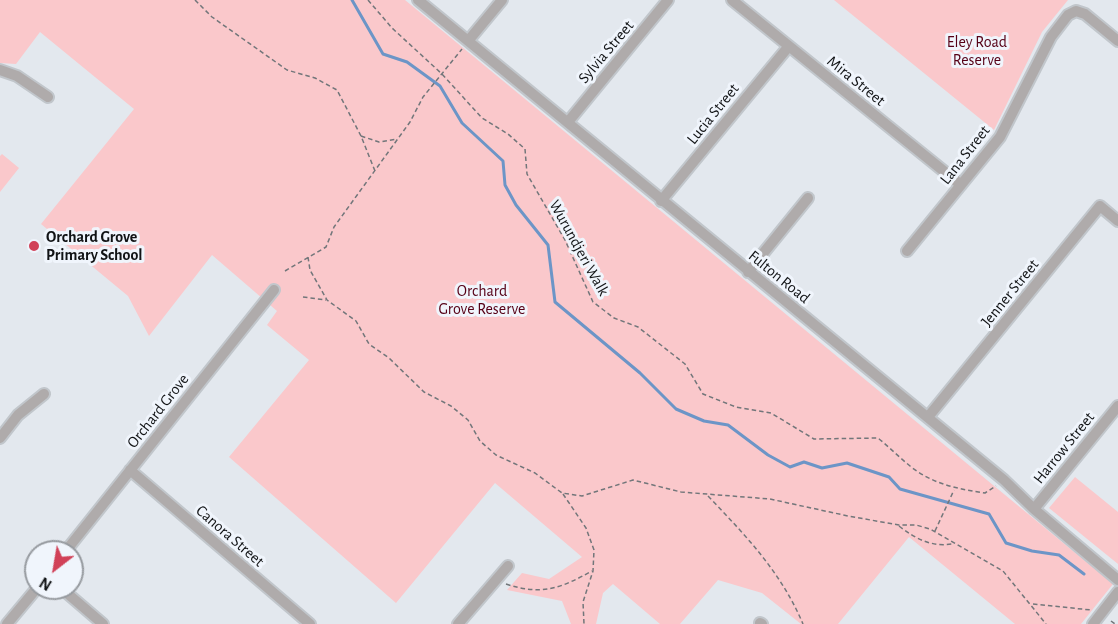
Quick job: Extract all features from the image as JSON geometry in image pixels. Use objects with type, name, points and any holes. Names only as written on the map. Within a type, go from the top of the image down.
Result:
[{"type":"street","name":"Fulton Road","points":[[418,0],[928,417],[1118,580]]},
{"type":"street","points":[[468,41],[502,0]]},
{"type":"street","name":"Sylvia Street","points":[[568,122],[668,0]]},
{"type":"street","name":"Mira Street","points":[[732,0],[961,185]]},
{"type":"street","name":"Lana Street","points":[[907,250],[1000,137],[1051,37],[1068,15],[1076,11],[1084,14],[1118,41]]},
{"type":"street","name":"Lucia Street","points":[[661,201],[789,45]]},
{"type":"street","points":[[0,70],[17,76],[48,97]]},
{"type":"street","points":[[748,272],[808,198]]},
{"type":"street","name":"Jenner Street","points":[[928,417],[1100,206],[1118,221]]},
{"type":"street","name":"Orchard Grove","points":[[75,540],[274,290]]},
{"type":"street","points":[[0,438],[18,415],[44,394]]},
{"type":"street","name":"Harrow Street","points":[[1034,509],[1118,406]]},
{"type":"street","name":"Canora Street","points":[[130,470],[310,624]]},
{"type":"street","points":[[458,624],[508,566]]},
{"type":"street","points":[[1093,624],[1118,592]]},
{"type":"street","points":[[7,624],[26,600]]},
{"type":"street","points":[[75,600],[103,624]]},
{"type":"path","points":[[195,0],[212,17],[287,70],[315,78],[337,90],[362,136],[375,172]]},
{"type":"path","name":"Wurundjeri Walk","points":[[368,0],[392,28],[442,74],[482,118],[508,134],[525,149],[527,174],[565,240],[593,302],[614,318],[638,327],[685,364],[704,394],[736,407],[771,413],[814,439],[878,438],[910,467],[939,484],[955,489],[985,493],[1004,480]]},
{"type":"path","points":[[285,271],[326,247],[334,226],[398,139],[423,97],[468,41]]},
{"type":"path","points":[[362,136],[379,142],[398,139]]},
{"type":"path","points":[[308,257],[310,270],[327,300],[356,321],[369,344],[389,358],[424,392],[451,406],[468,420],[480,441],[496,455],[535,473],[562,493],[586,528],[594,550],[593,571],[583,602],[584,624]]},
{"type":"path","points":[[303,297],[327,300]]},
{"type":"path","points":[[562,493],[582,496],[633,480],[681,492],[708,496],[770,498],[898,525],[916,525],[935,531],[1003,571],[1046,624]]},
{"type":"path","points":[[935,531],[945,504],[955,489]]},
{"type":"path","points":[[708,496],[749,540],[790,593],[803,624]]},
{"type":"path","points":[[898,525],[924,542],[939,546],[954,544]]},
{"type":"path","points":[[495,580],[521,589],[561,588],[593,571]]},
{"type":"path","points":[[1032,604],[1058,608],[1083,608],[1101,613]]},
{"type":"green space","name":"Orchard Grove Reserve","points":[[0,0],[405,0],[1113,584],[1081,624],[1015,624],[909,537],[838,624],[801,624],[762,593],[718,580],[680,624],[660,624],[613,584],[603,593],[596,624],[571,624],[562,601],[507,590],[522,573],[549,579],[582,557],[495,483],[396,603],[229,457],[309,360],[267,325],[277,311],[212,255],[149,336],[128,296],[41,224],[134,109],[40,32],[16,64],[0,63]]},
{"type":"green space","name":"Eley Road Reserve","points":[[834,0],[1068,0],[1042,32],[994,130]]},
{"type":"green space","points":[[2,154],[19,168],[0,192],[0,156]]},
{"type":"green space","points":[[1075,477],[1118,512],[1118,564],[1049,508]]},
{"type":"waterway","points":[[352,0],[383,54],[407,62],[440,86],[462,123],[503,161],[505,185],[516,205],[548,245],[555,302],[640,373],[676,409],[704,421],[728,425],[768,455],[790,467],[804,462],[822,468],[847,463],[889,477],[900,489],[989,514],[1006,543],[1032,551],[1059,555],[1084,574]]},
{"type":"place","name":"Orchard Grove Primary School","points":[[34,246]]}]
